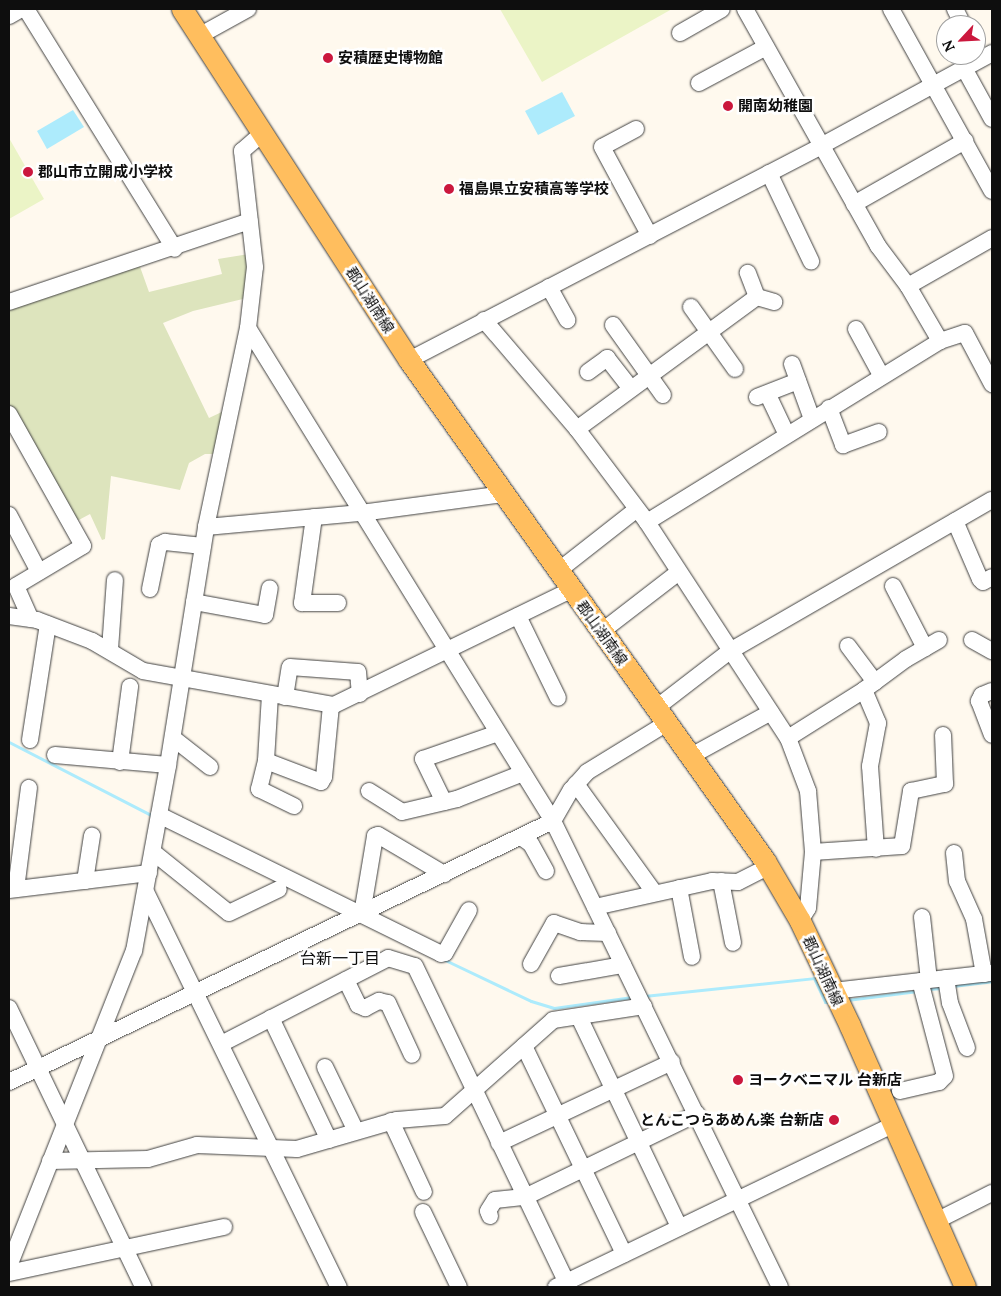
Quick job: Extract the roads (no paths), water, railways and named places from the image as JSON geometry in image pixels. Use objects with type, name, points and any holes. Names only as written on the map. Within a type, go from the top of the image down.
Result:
[{"type":"main road","name":"郡山湖南線","points":[[182,9],[409,360],[768,867],[800,921],[965,1287]]},
{"type":"street","points":[[9,16],[21,9]]},
{"type":"street","points":[[26,9],[175,249]]},
{"type":"street","points":[[200,36],[248,9]]},
{"type":"street","points":[[680,33],[722,9]]},
{"type":"street","points":[[745,9],[878,246],[908,286],[940,341]]},
{"type":"street","points":[[891,9],[992,191]]},
{"type":"street","points":[[700,83],[766,47]]},
{"type":"street","points":[[409,360],[821,146],[968,65]]},
{"type":"street","points":[[964,68],[992,119]]},
{"type":"street","points":[[636,129],[602,146],[650,236]]},
{"type":"street","points":[[9,1266],[134,951],[173,738],[206,526],[248,328],[255,267],[242,151],[263,133]]},
{"type":"street","points":[[854,204],[965,142]]},
{"type":"street","points":[[769,173],[811,261]]},
{"type":"street","points":[[9,302],[175,249],[250,222]]},
{"type":"street","points":[[908,286],[992,238]]},
{"type":"street","points":[[748,273],[757,297]]},
{"type":"street","points":[[549,287],[567,320]]},
{"type":"street","points":[[757,297],[774,302]]},
{"type":"street","points":[[577,429],[757,297]]},
{"type":"street","points":[[690,307],[735,370]]},
{"type":"street","points":[[484,320],[577,429],[647,522],[788,738],[808,791],[813,852],[808,908],[800,921]]},
{"type":"street","points":[[613,325],[663,395]]},
{"type":"street","points":[[248,328],[553,821],[780,1287]]},
{"type":"street","points":[[856,329],[881,375]]},
{"type":"street","points":[[647,522],[881,375],[940,341],[965,333],[992,384]]},
{"type":"street","points":[[588,372],[607,358],[631,389]]},
{"type":"street","points":[[792,364],[812,419]]},
{"type":"street","points":[[787,435],[763,396],[798,381]]},
{"type":"street","points":[[828,408],[843,445],[879,432]]},
{"type":"street","points":[[9,414],[84,546],[16,586],[31,619]]},
{"type":"street","points":[[206,526],[361,512],[503,494]]},
{"type":"street","points":[[9,1082],[198,994],[553,821],[576,784],[587,772],[662,716],[730,651],[992,500]]},
{"type":"street","points":[[558,571],[637,509]]},
{"type":"street","points":[[9,515],[39,572]]},
{"type":"street","points":[[314,517],[302,603],[338,603]]},
{"type":"street","points":[[955,521],[980,579],[983,582],[992,577]]},
{"type":"street","points":[[150,589],[159,545],[165,542],[203,546]]},
{"type":"street","points":[[601,632],[679,572]]},
{"type":"street","points":[[110,649],[115,580]]},
{"type":"street","points":[[893,586],[925,648]]},
{"type":"street","points":[[194,602],[265,615],[270,588]]},
{"type":"street","points":[[9,616],[48,624],[110,649],[143,671],[182,680],[331,705],[360,694],[571,590]]},
{"type":"street","points":[[518,616],[558,698]]},
{"type":"street","points":[[30,740],[48,624]]},
{"type":"street","points":[[788,738],[939,640]]},
{"type":"street","points":[[972,640],[992,651]]},
{"type":"street","points":[[848,646],[869,686],[878,722],[870,766],[876,849]]},
{"type":"street","points":[[294,806],[259,790],[277,696],[290,667],[358,672],[360,694]]},
{"type":"street","points":[[120,762],[130,687]]},
{"type":"street","points":[[992,691],[982,695],[979,701],[992,734]]},
{"type":"street","points":[[266,761],[320,782],[324,778],[331,705]]},
{"type":"street","points":[[691,756],[771,712]]},
{"type":"street","points":[[444,802],[423,760],[498,733]]},
{"type":"street","points":[[813,852],[902,846],[911,791],[945,784],[943,735]]},
{"type":"street","points":[[173,738],[210,767]]},
{"type":"street","points":[[54,755],[168,765]]},
{"type":"street","points":[[369,791],[402,812],[444,802],[523,773]]},
{"type":"street","points":[[576,784],[654,892]]},
{"type":"street","points":[[29,788],[12,890],[149,872]]},
{"type":"street","points":[[159,815],[441,954],[445,953],[470,910]]},
{"type":"street","points":[[85,881],[92,836]]},
{"type":"street","points":[[362,914],[375,836],[386,839],[444,874]]},
{"type":"street","points":[[521,837],[531,844],[546,871]]},
{"type":"street","points":[[153,852],[229,913],[278,888]]},
{"type":"street","points":[[832,991],[988,973],[974,919],[956,881],[954,853]]},
{"type":"street","points":[[594,907],[654,892],[721,881],[740,881],[768,867]]},
{"type":"street","points":[[721,881],[733,943]]},
{"type":"street","points":[[679,888],[692,958]]},
{"type":"street","points":[[146,892],[198,994],[339,1287]]},
{"type":"street","points":[[900,1091],[938,1082],[945,1076],[924,980],[922,917]]},
{"type":"street","points":[[530,964],[554,922],[580,932],[608,933]]},
{"type":"street","points":[[221,1044],[388,958],[415,966],[525,1197],[564,1286],[738,1198],[893,1125]]},
{"type":"street","points":[[560,976],[623,965]]},
{"type":"street","points":[[946,978],[950,1003],[967,1048]]},
{"type":"street","points":[[346,980],[358,1005],[364,1008],[379,1001],[388,1003],[412,1055]]},
{"type":"street","points":[[50,1161],[148,1159],[197,1145],[297,1149],[391,1121],[445,1116],[553,1020],[644,1006]]},
{"type":"street","points":[[9,1008],[143,1287]]},
{"type":"street","points":[[579,1017],[679,1227]]},
{"type":"street","points":[[271,1018],[328,1140]]},
{"type":"street","points":[[524,1046],[624,1254]]},
{"type":"street","points":[[499,1143],[672,1062]]},
{"type":"street","points":[[325,1067],[356,1131]]},
{"type":"street","points":[[490,1216],[488,1211],[495,1200],[525,1197],[697,1114]]},
{"type":"street","points":[[391,1121],[424,1192]]},
{"type":"street","points":[[936,1221],[992,1193]]},
{"type":"street","points":[[423,1212],[459,1287]]},
{"type":"street","points":[[9,1273],[224,1227]]},
{"type":"water","points":[[562,92],[575,116],[538,135],[525,111]]},
{"type":"water","points":[[73,110],[84,127],[47,149],[37,131]]},
{"type":"waterway","points":[[9,742],[153,816]]},
{"type":"waterway","points":[[445,960],[531,1001],[554,1008],[632,997]]},
{"type":"waterway","points":[[644,996],[814,978],[825,1002],[831,1002]]},
{"type":"waterway","points":[[953,986],[992,981]]},
{"type":"waterway","points":[[929,989],[942,988]]},
{"type":"waterway","points":[[847,1000],[917,991]]},
{"type":"place","name":"安積歴史博物館","points":[[328,58]]},
{"type":"place","name":"開南幼稚園","points":[[728,106]]},
{"type":"place","name":"郡山市立開成小学校","points":[[28,172]]},
{"type":"place","name":"福島県立安積高等学校","points":[[449,189]]},
{"type":"place","name":"ヨークベニマル 台新店","points":[[738,1080]]},
{"type":"place","name":"とんこつらあめん楽 台新店","points":[[834,1120]]},
{"type":"district","name":"台新一丁目","points":[[340,958]]}]
